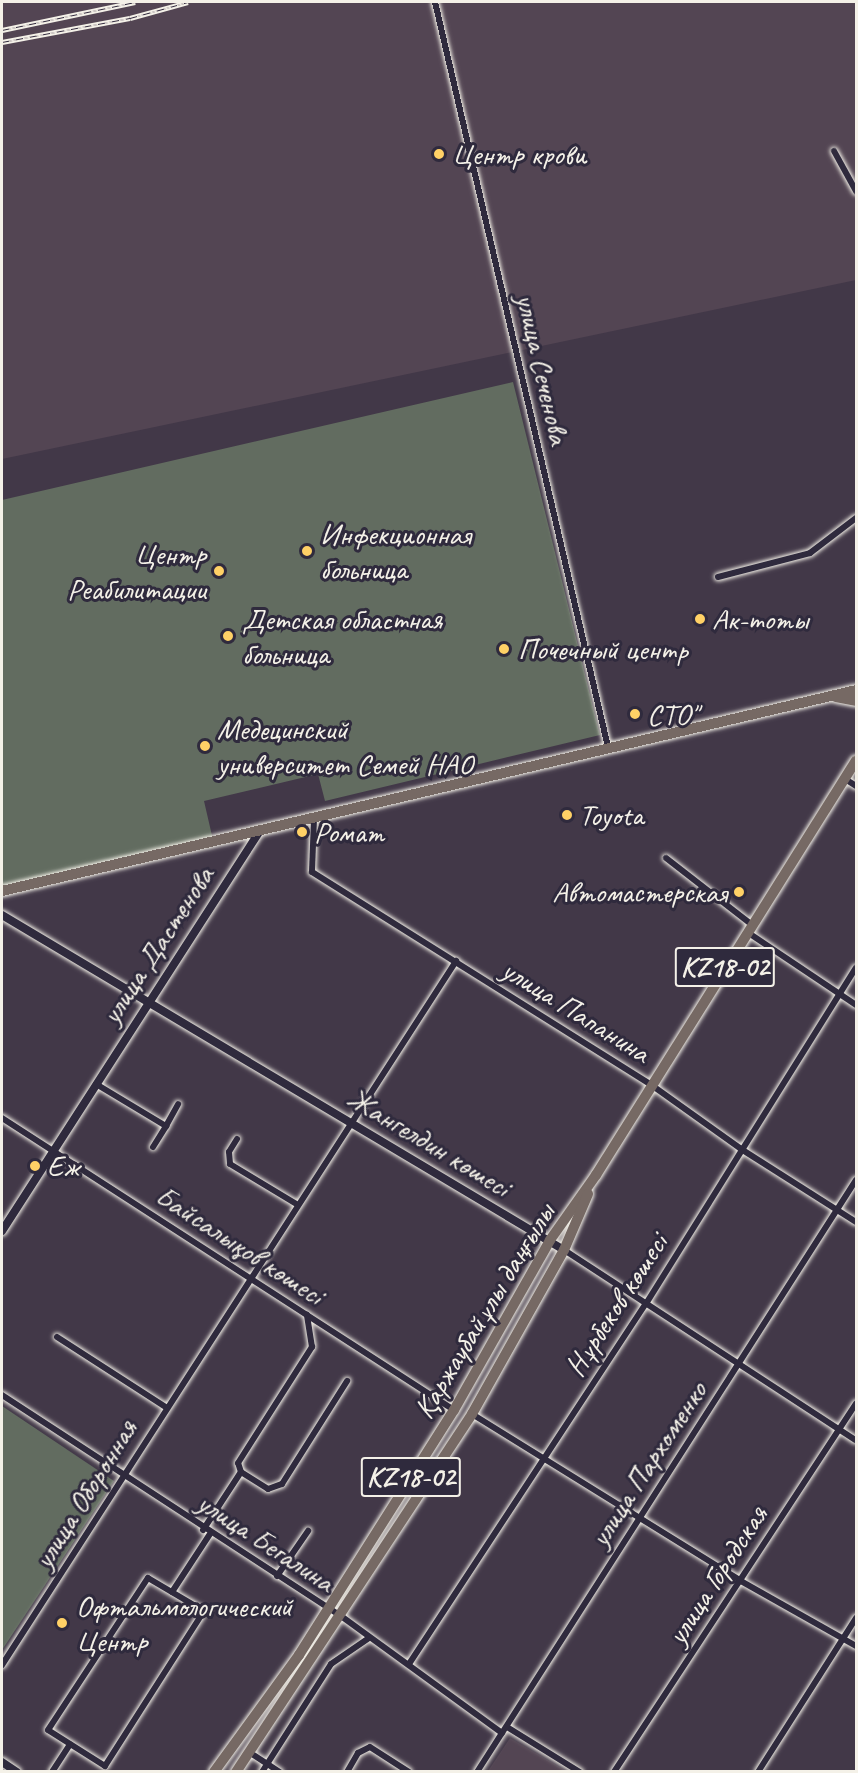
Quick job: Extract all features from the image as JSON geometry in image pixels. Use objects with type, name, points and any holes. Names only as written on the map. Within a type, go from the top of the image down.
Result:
[{"type":"highway","points":[[2,891],[856,690]]},
{"type":"highway","points":[[815,699],[845,697],[856,701]]},
{"type":"highway","name":"Қаржаубайұлы даңғылы","points":[[214,1772],[298,1655],[326,1607],[454,1410],[549,1240],[596,1175],[650,1084],[855,762]]},
{"type":"highway","name":"Қаржаубайұлы даңғылы","points":[[236,1772],[341,1616],[472,1413],[564,1250],[596,1175]]},
{"type":"street","name":"улица Сеченова","points":[[435,2],[609,747]]},
{"type":"street","points":[[834,151],[856,191]]},
{"type":"street","points":[[718,577],[810,553],[856,518]]},
{"type":"street","points":[[845,779],[856,786]]},
{"type":"street","name":"улица Папанина","points":[[314,819],[312,872],[650,1084],[741,1149],[856,1222]]},
{"type":"street","name":"улица Дастенова","points":[[2,1231],[259,832]]},
{"type":"street","points":[[666,858],[749,928],[856,1005]]},
{"type":"street","name":"Жангелдин көшесі","points":[[2,915],[149,1000],[549,1240],[856,1440]]},
{"type":"street","name":"улица Оборонная","points":[[2,1665],[123,1474],[456,961]]},
{"type":"street","name":"Нұрбеков көшесі","points":[[409,1664],[542,1457],[647,1302],[856,968]]},
{"type":"street","points":[[96,1084],[166,1126]]},
{"type":"street","points":[[153,1147],[178,1104]]},
{"type":"street","name":"Байсалықов көшесі","points":[[2,1118],[454,1410]]},
{"type":"street","points":[[237,1139],[229,1152],[230,1164],[298,1204]]},
{"type":"street","name":"улица Пархоменко","points":[[477,1772],[856,1180]]},
{"type":"street","points":[[307,1314],[312,1347],[238,1464],[241,1472],[268,1489],[282,1484],[347,1381]]},
{"type":"street","name":"улица Оборонная","points":[[57,1337],[167,1408]]},
{"type":"street","name":"улица Бегалина","points":[[2,1395],[123,1474],[203,1530],[341,1616],[369,1638],[505,1730],[580,1772]]},
{"type":"street","name":"улица Городская","points":[[614,1772],[856,1404]]},
{"type":"street","points":[[472,1413],[741,1581],[856,1646]]},
{"type":"street","points":[[203,1530],[241,1472]]},
{"type":"street","points":[[277,1576],[308,1531]]},
{"type":"street","points":[[172,1592],[210,1534]]},
{"type":"street","points":[[148,1578],[204,1611],[105,1766],[70,1744],[48,1730],[148,1578]]},
{"type":"street","points":[[758,1772],[856,1618]]},
{"type":"street","points":[[262,1772],[331,1664],[369,1638]]},
{"type":"street","points":[[52,1772],[70,1744]]},
{"type":"street","points":[[347,1772],[358,1753],[370,1747],[409,1772]]},
{"type":"street","points":[[249,1752],[280,1772]]},
{"type":"street","points":[[2,1762],[17,1772]]},
{"type":"shaded area","points":[[2,2],[856,2],[856,280],[2,459]]},
{"type":"shaded area","points":[[510,1738],[566,1771],[488,1771]]},
{"type":"green space","points":[[513,382],[600,735],[325,801],[318,774],[204,801],[213,840],[2,887],[2,500]]},
{"type":"green space","points":[[2,1406],[114,1481],[2,1650]]},
{"type":"railway","points":[[2,30],[135,2]]},
{"type":"railway","points":[[2,42],[130,18],[188,2]]},
{"type":"place","name":"Центр крови","points":[[439,154]]},
{"type":"place","name":"Инфекционная больница","points":[[307,551]]},
{"type":"place","name":"Центр Реабилитации","points":[[219,571]]},
{"type":"place","name":"Ак-тоты","points":[[700,619]]},
{"type":"place","name":"Детская областная больница","points":[[228,636]]},
{"type":"place","name":"Почечный центр","points":[[504,649]]},
{"type":"place","name":"СТО\"","points":[[635,714]]},
{"type":"place","name":"Медецинский университет Семей НАО","points":[[205,746]]},
{"type":"place","name":"Toyota","points":[[567,815]]},
{"type":"place","name":"Ромат","points":[[302,832]]},
{"type":"place","name":"Автомастерская","points":[[739,892]]},
{"type":"place","name":"Еж","points":[[35,1166]]},
{"type":"place","name":"Офтальмологический Центр","points":[[62,1623]]}]
